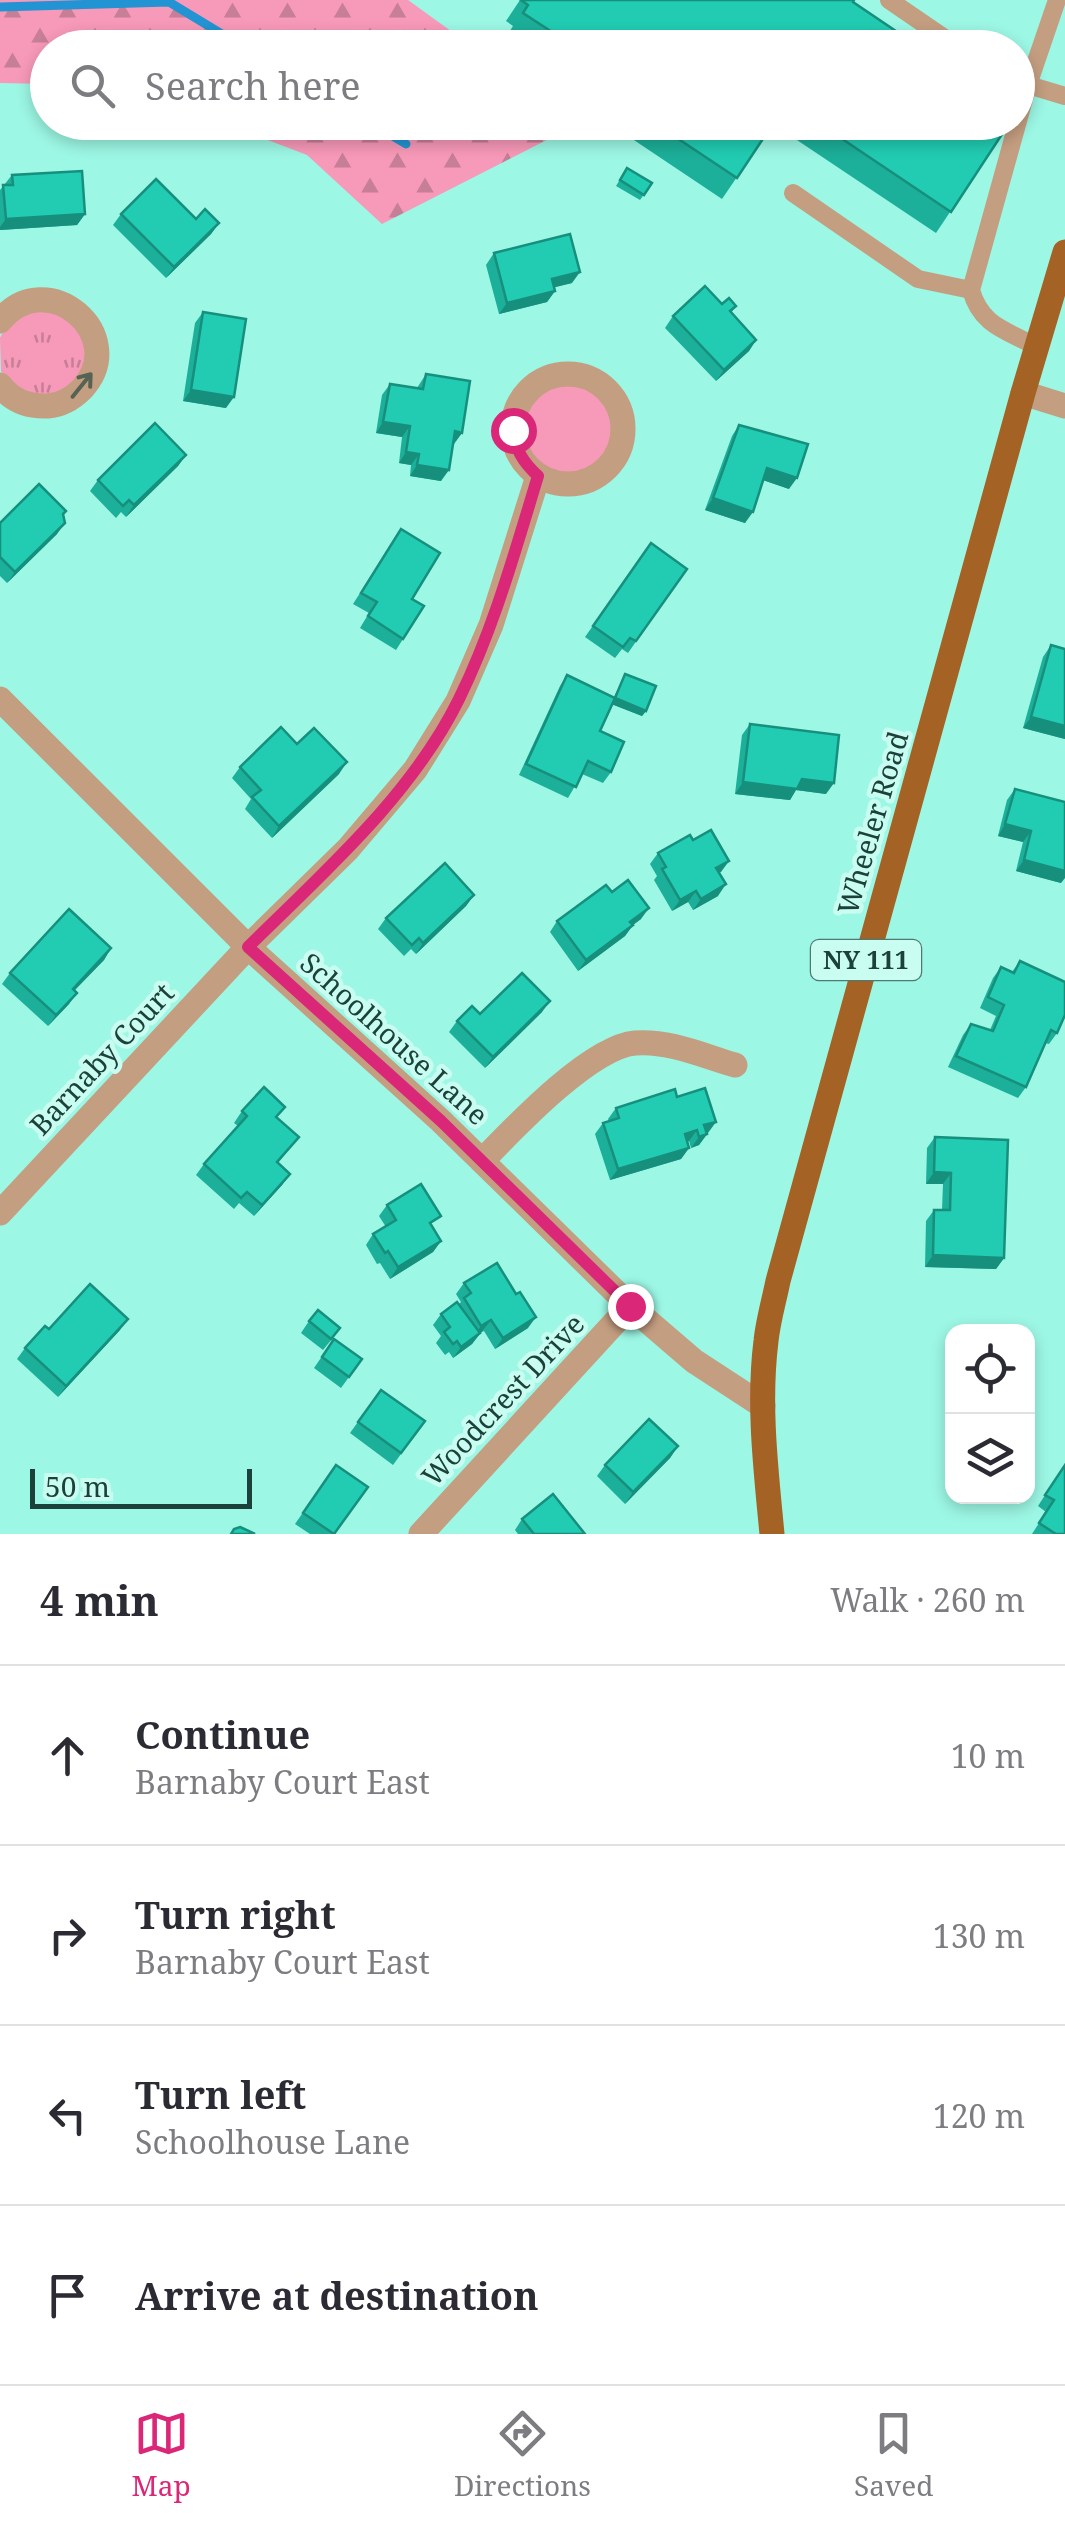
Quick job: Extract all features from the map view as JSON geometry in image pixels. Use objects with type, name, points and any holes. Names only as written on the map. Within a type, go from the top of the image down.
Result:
[{"type":"main road","name":"Wheeler Road","points":[[772,1534],[763,1406],[766,1341],[778,1280],[1065,252]]},
{"type":"street","points":[[0,321],[20,304],[54,300],[70,306],[83,318],[93,333],[96,351],[94,369],[86,385],[72,398],[56,405],[20,402],[2,391]]},
{"type":"street","points":[[572,374],[590,378],[605,388],[623,419],[618,455],[591,480],[555,483],[538,476],[516,448],[515,412],[524,396],[553,376],[572,374]]},
{"type":"street","points":[[1023,393],[1065,406]]},
{"type":"street","name":"Barnaby Court","points":[[0,1213],[248,947],[348,850],[415,770],[458,701],[491,625],[538,476]]},
{"type":"street","name":"Schoolhouse Lane","points":[[0,699],[248,947],[441,1121],[630,1306],[694,1361],[763,1406]]},
{"type":"street","points":[[482,1161],[572,1078],[616,1048],[647,1042],[734,1065]]},
{"type":"street","name":"Woodcrest Drive","points":[[421,1534],[630,1306]]},
{"type":"lane","points":[[888,0],[933,30]]},
{"type":"lane","points":[[1035,52],[1054,2]]},
{"type":"lane","points":[[1035,87],[1065,96]]},
{"type":"lane","points":[[1009,140],[971,290],[976,308],[987,320],[1037,346]]},
{"type":"lane","points":[[793,193],[918,279],[971,290]]},
{"type":"green space","points":[[0,0],[408,0],[449,30],[30,30],[30,84],[0,83]]},
{"type":"green space","points":[[268,140],[547,140],[382,224],[307,155]]},
{"type":"green space","points":[[42,308],[70,319],[86,344],[82,374],[61,394],[33,397],[8,383],[1,371],[0,338],[13,318]]},
{"type":"green space","points":[[569,385],[594,392],[606,404],[613,429],[606,454],[594,466],[569,473],[544,466],[532,454],[525,429],[532,404],[544,392]]},
{"type":"building","points":[[521,0],[854,0],[894,30],[549,30],[523,13],[528,5]]},
{"type":"building","points":[[680,140],[762,140],[737,178]]},
{"type":"building","points":[[844,140],[998,140],[951,212]]},
{"type":"building","points":[[627,168],[652,183],[644,195],[620,180]]},
{"type":"building","points":[[82,171],[85,214],[6,219],[3,185],[13,185],[12,175]]},
{"type":"building","points":[[156,179],[196,219],[205,209],[219,223],[174,267],[121,214]]},
{"type":"building","points":[[570,234],[580,272],[552,279],[555,291],[507,303],[494,253]]},
{"type":"building","points":[[705,286],[722,304],[729,298],[736,306],[730,311],[756,340],[724,370],[673,316]]},
{"type":"building","points":[[203,312],[246,319],[234,397],[191,390]]},
{"type":"building","points":[[426,374],[470,381],[462,433],[455,431],[449,470],[417,465],[419,454],[406,452],[410,426],[383,422],[390,384],[423,389]]},
{"type":"building","points":[[155,423],[186,455],[134,505],[129,500],[123,506],[98,480]]},
{"type":"building","points":[[739,425],[808,444],[797,478],[767,468],[753,512],[713,498]]},
{"type":"building","points":[[39,484],[66,511],[65,523],[15,572],[0,557],[0,523]]},
{"type":"building","points":[[401,529],[440,553],[412,599],[424,606],[403,639],[368,616],[377,602],[361,593]]},
{"type":"building","points":[[651,543],[687,569],[636,641],[630,638],[623,647],[593,626]]},
{"type":"building","points":[[1051,645],[1065,649],[1065,726],[1031,717]]},
{"type":"building","points":[[625,674],[656,686],[646,711],[615,698]]},
{"type":"building","points":[[567,675],[615,698],[600,731],[624,742],[611,772],[588,761],[576,787],[526,764]]},
{"type":"building","points":[[750,724],[839,735],[834,783],[802,779],[797,789],[743,782]]},
{"type":"building","points":[[281,727],[297,744],[314,728],[347,762],[279,826],[252,797],[261,790],[240,767]]},
{"type":"building","points":[[1015,789],[1065,802],[1065,871],[1024,860],[1031,831],[1005,824]]},
{"type":"building","points":[[711,830],[729,861],[716,868],[726,884],[701,899],[696,891],[680,900],[662,869],[666,867],[658,853],[690,835],[693,840]]},
{"type":"building","points":[[445,863],[474,895],[423,943],[419,938],[412,945],[386,918]]},
{"type":"building","points":[[628,880],[649,908],[586,960],[557,921],[606,885],[612,892]]},
{"type":"building","points":[[69,909],[111,948],[73,989],[77,993],[56,1015],[10,973]]},
{"type":"building","points":[[1020,961],[1065,982],[1065,1015],[1057,1033],[1051,1030],[1026,1087],[956,1056],[971,1024],[993,1031],[1004,1005],[988,997],[1001,967],[1014,973]]},
{"type":"building","points":[[522,973],[550,1001],[493,1057],[457,1021],[472,1006],[480,1014]]},
{"type":"building","points":[[264,1087],[285,1107],[276,1117],[299,1137],[277,1162],[290,1174],[262,1205],[247,1192],[241,1198],[204,1164],[247,1116],[242,1111]]},
{"type":"building","points":[[705,1088],[716,1122],[704,1125],[707,1134],[699,1137],[697,1130],[685,1134],[689,1148],[618,1169],[603,1123],[619,1118],[616,1108],[675,1089],[677,1097]]},
{"type":"building","points":[[935,1137],[1008,1140],[1004,1258],[933,1255],[934,1210],[950,1210],[951,1173],[934,1172]]},
{"type":"building","points":[[421,1184],[441,1216],[430,1223],[441,1241],[398,1267],[373,1234],[396,1220],[387,1205]]},
{"type":"building","points":[[497,1263],[536,1317],[503,1338],[491,1320],[481,1326],[464,1298],[471,1293],[464,1283]]},
{"type":"building","points":[[90,1284],[128,1319],[66,1386],[25,1348],[45,1326],[49,1329]]},
{"type":"building","points":[[457,1302],[480,1333],[461,1347],[457,1341],[453,1344],[444,1332],[450,1327],[441,1314]]},
{"type":"building","points":[[318,1310],[340,1328],[331,1339],[309,1321]]},
{"type":"building","points":[[334,1339],[362,1359],[349,1377],[322,1357]]},
{"type":"building","points":[[381,1390],[425,1421],[401,1453],[358,1422]]},
{"type":"building","points":[[649,1419],[678,1446],[633,1492],[605,1465]]},
{"type":"building","points":[[336,1465],[368,1487],[334,1534],[303,1513]]},
{"type":"building","points":[[1065,1465],[1065,1534],[1056,1534],[1039,1523],[1054,1500],[1045,1495]]},
{"type":"building","points":[[553,1494],[585,1534],[534,1534],[522,1519]]},
{"type":"building","points":[[240,1527],[255,1534],[231,1534]]},
{"type":"waterway","points":[[0,7],[169,2],[215,30]]},
{"type":"waterway","points":[[399,140],[406,144]]},
{"type":"route","points":[[513,430],[516,448],[538,476],[491,625],[458,701],[415,770],[348,850],[248,947],[441,1121],[630,1306]]}]
